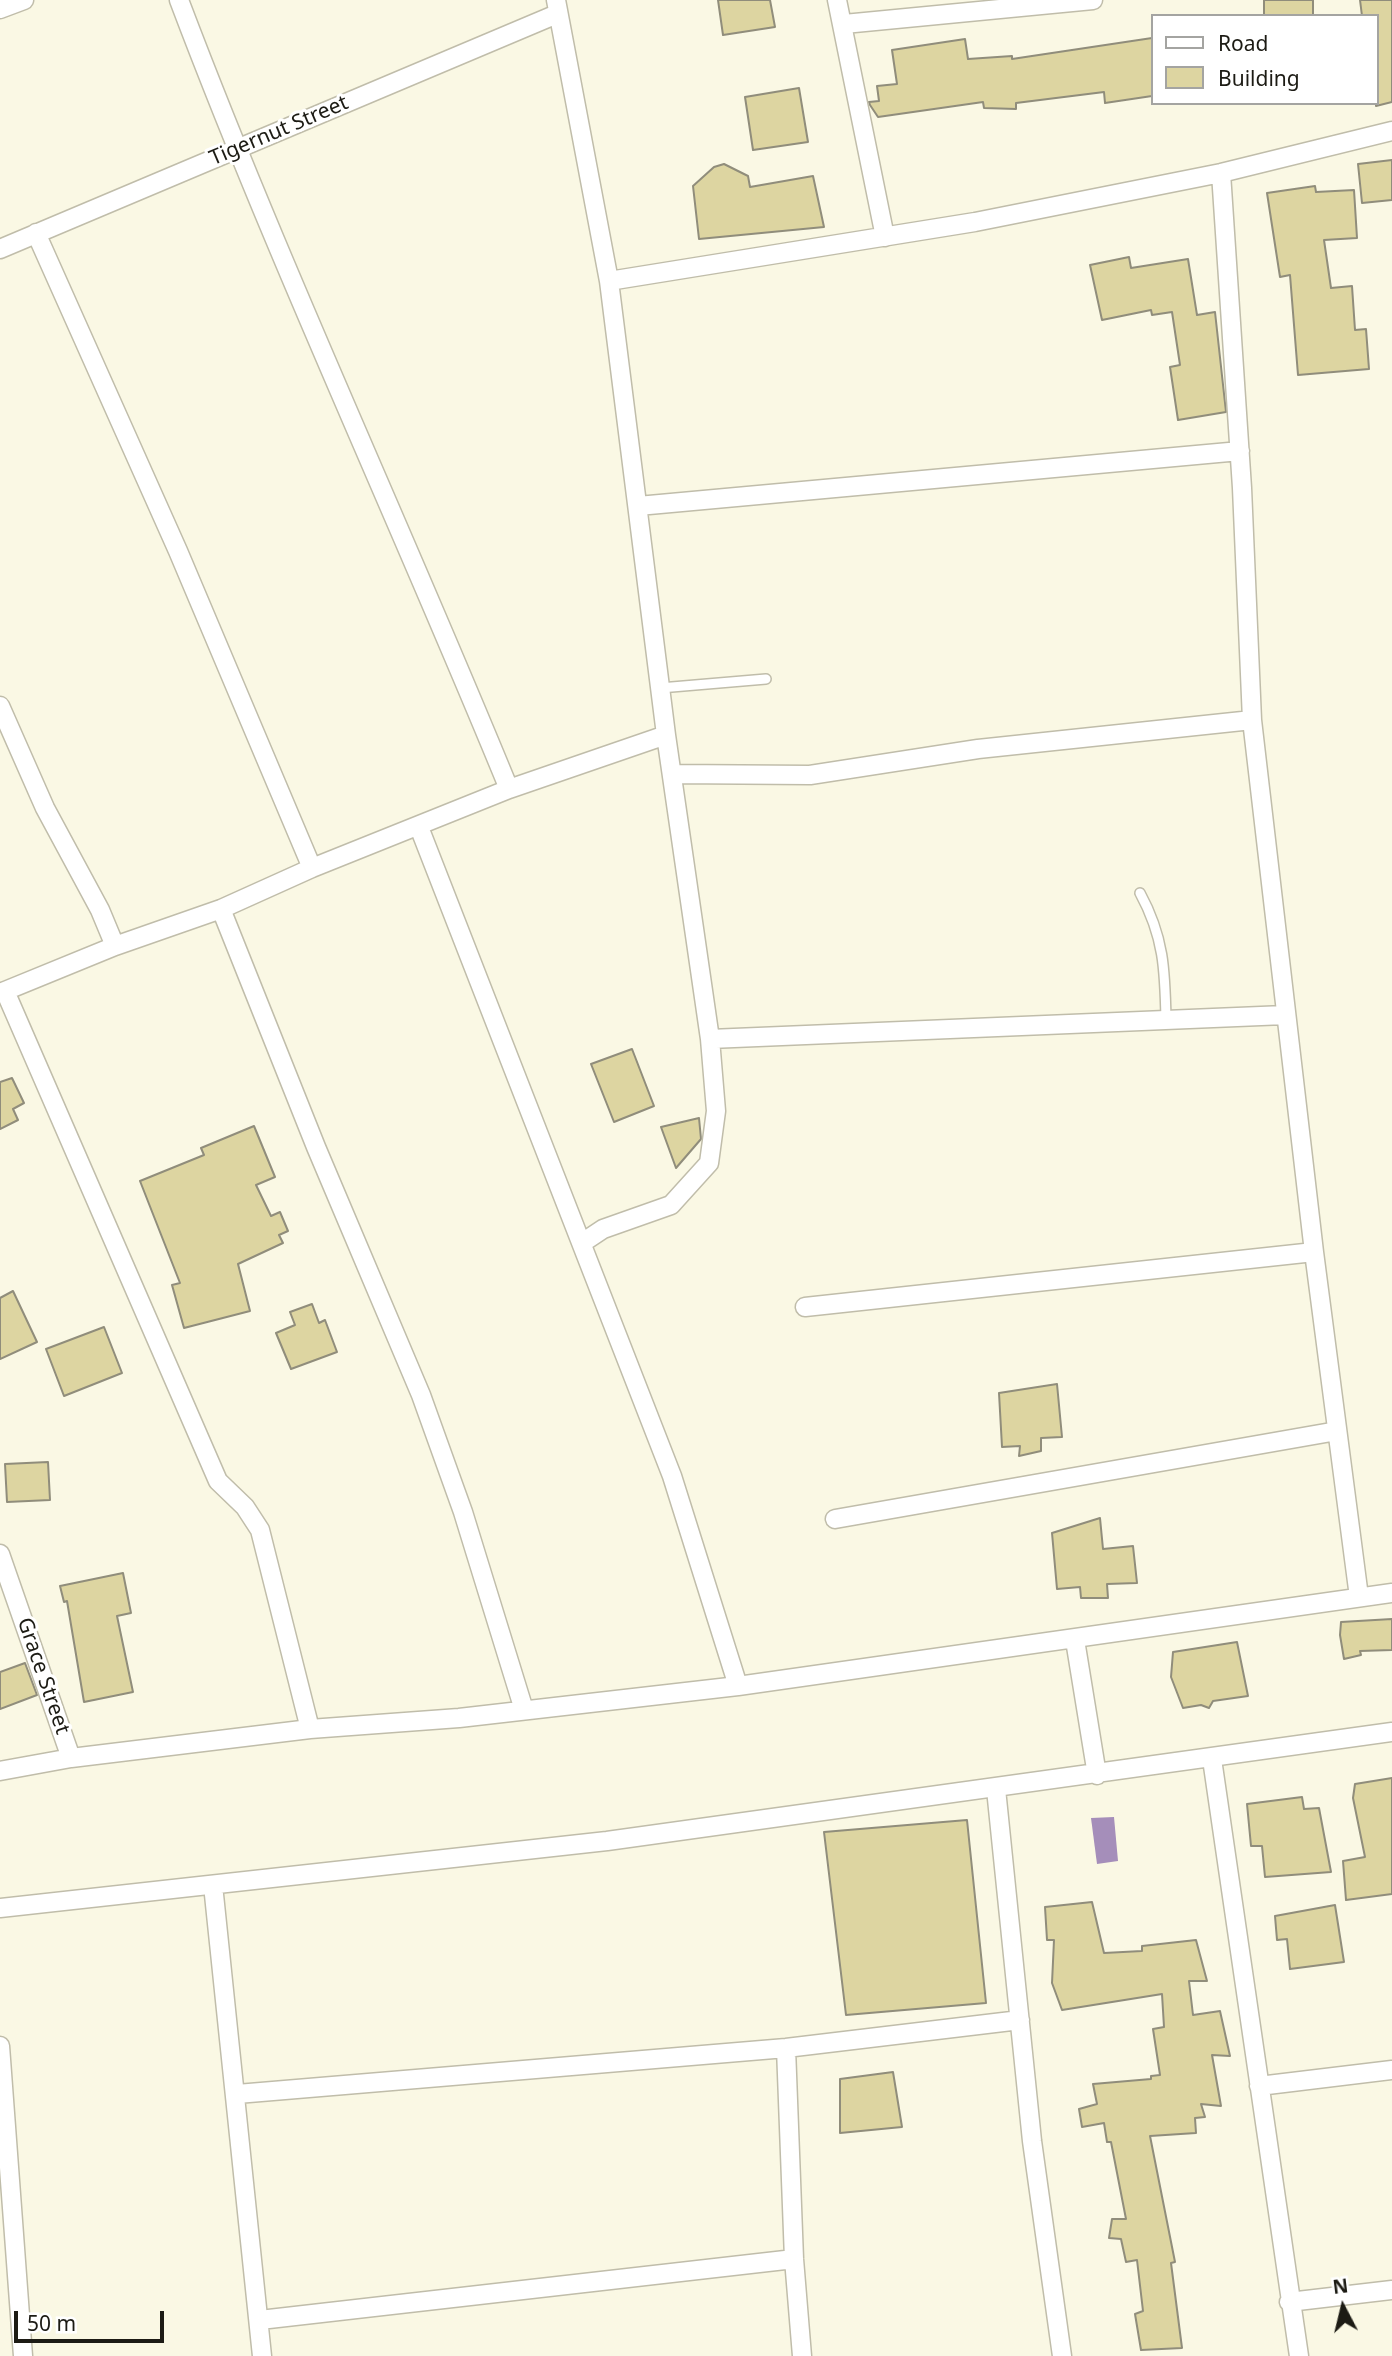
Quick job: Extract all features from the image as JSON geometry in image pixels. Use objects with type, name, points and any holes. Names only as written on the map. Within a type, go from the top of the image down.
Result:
[{"type":"street","points":[[0,9],[24,0]]},
{"type":"street","points":[[179,0],[286,272],[430,594],[509,789]]},
{"type":"street","points":[[837,0],[844,24],[884,237]]},
{"type":"street","points":[[844,24],[1093,0]]},
{"type":"street","points":[[556,7],[609,281],[666,735],[710,1039],[716,1111],[709,1163],[671,1205],[603,1229],[582,1243]]},
{"type":"street","name":"Tigernut Street","points":[[0,248],[236,150],[556,7]]},
{"type":"street","points":[[609,281],[884,237],[1221,173],[1392,131]]},
{"type":"street","points":[[1221,173],[1240,451],[1252,720],[1285,1015],[1359,1597]]},
{"type":"street","points":[[36,233],[178,551],[312,868]]},
{"type":"street","points":[[638,506],[1240,451]]},
{"type":"street","points":[[0,706],[45,808],[100,910],[115,946]]},
{"type":"street","points":[[672,774],[810,775],[1004,746],[1252,720]]},
{"type":"street","points":[[310,1729],[260,1530],[245,1507],[218,1481],[3,992],[115,946],[221,909],[312,868],[509,789],[666,735]]},
{"type":"street","points":[[419,827],[672,1476],[738,1686]]},
{"type":"street","points":[[221,909],[421,1395],[463,1512],[524,1710]]},
{"type":"street","points":[[710,1039],[1285,1015]]},
{"type":"street","points":[[805,1307],[1314,1252]]},
{"type":"street","points":[[835,1519],[1337,1431]]},
{"type":"street","name":"Grace Street","points":[[0,1554],[71,1758]]},
{"type":"street","points":[[0,1771],[71,1758],[310,1729],[524,1710],[738,1686],[1392,1593]]},
{"type":"street","points":[[1075,1640],[1097,1775]]},
{"type":"street","points":[[0,1908],[607,1841],[1392,1732]]},
{"type":"street","points":[[1212,1759],[1289,2302],[1299,2356]]},
{"type":"street","points":[[996,1789],[1032,2141],[1062,2356]]},
{"type":"street","points":[[213,1885],[237,2094],[262,2356]]},
{"type":"street","points":[[237,2094],[786,2048],[1020,2020]]},
{"type":"street","points":[[0,2046],[4,2152],[23,2356]]},
{"type":"street","points":[[786,2048],[794,2259],[802,2356]]},
{"type":"street","points":[[1259,2086],[1392,2070]]},
{"type":"street","points":[[260,2320],[794,2259]]},
{"type":"street","points":[[1289,2302],[1392,2290]]},
{"type":"lane","points":[[660,688],[766,680]]},
{"type":"lane","points":[[1140,893],[1157,923],[1165,972],[1166,1020]]},
{"type":"shaded area","points":[[1114,1817],[1118,1861],[1097,1864],[1091,1818]]},
{"type":"building","points":[[718,0],[770,0],[775,27],[723,35]]},
{"type":"building","points":[[1264,0],[1313,0],[1313,14],[1264,14]]},
{"type":"building","points":[[1360,0],[1392,0],[1392,102],[1376,106],[1378,14],[1362,14]]},
{"type":"building","points":[[1150,38],[1150,96],[1105,103],[1104,92],[1016,103],[1016,109],[984,108],[983,102],[878,117],[869,102],[879,101],[877,86],[897,84],[892,50],[965,39],[968,59],[1012,56],[1012,59]]},
{"type":"building","points":[[799,88],[808,142],[753,150],[745,97]]},
{"type":"building","points":[[1392,160],[1392,200],[1362,203],[1358,164]]},
{"type":"building","points":[[724,164],[748,176],[750,187],[813,176],[824,227],[699,239],[693,186],[714,167]]},
{"type":"building","points":[[1315,186],[1316,192],[1354,190],[1357,238],[1324,240],[1331,288],[1352,286],[1355,330],[1366,329],[1369,369],[1298,375],[1290,275],[1280,277],[1267,193]]},
{"type":"building","points":[[1129,257],[1131,268],[1188,259],[1197,315],[1215,312],[1226,412],[1178,420],[1170,367],[1180,365],[1172,312],[1152,315],[1151,310],[1102,320],[1090,265]]},
{"type":"building","points":[[632,1049],[654,1106],[614,1122],[591,1064]]},
{"type":"building","points":[[12,1078],[24,1103],[13,1109],[18,1120],[0,1129],[0,1082]]},
{"type":"building","points":[[699,1118],[701,1139],[676,1168],[661,1127]]},
{"type":"building","points":[[254,1126],[275,1177],[256,1185],[271,1216],[280,1212],[288,1231],[279,1235],[283,1243],[238,1264],[250,1311],[184,1328],[172,1285],[180,1283],[140,1181],[204,1155],[201,1148]]},
{"type":"building","points":[[13,1291],[37,1342],[0,1359],[0,1298]]},
{"type":"building","points":[[312,1304],[319,1323],[325,1320],[337,1352],[291,1369],[276,1333],[295,1325],[290,1312]]},
{"type":"building","points":[[104,1327],[122,1373],[64,1396],[46,1349]]},
{"type":"building","points":[[1057,1384],[1062,1437],[1041,1438],[1041,1451],[1019,1456],[1020,1446],[1002,1447],[999,1393]]},
{"type":"building","points":[[48,1462],[50,1500],[7,1502],[5,1464]]},
{"type":"building","points":[[1100,1518],[1103,1549],[1133,1546],[1137,1583],[1107,1584],[1108,1598],[1081,1598],[1080,1587],[1057,1589],[1052,1533]]},
{"type":"building","points":[[123,1573],[131,1613],[117,1616],[133,1692],[84,1702],[67,1601],[64,1602],[60,1586]]},
{"type":"building","points":[[1392,1619],[1392,1650],[1360,1651],[1361,1655],[1344,1659],[1341,1622]]},
{"type":"building","points":[[1237,1642],[1248,1696],[1213,1701],[1209,1708],[1201,1705],[1183,1708],[1171,1677],[1173,1652]]},
{"type":"building","points":[[25,1663],[37,1695],[0,1709],[0,1672]]},
{"type":"building","points":[[1392,1778],[1392,1894],[1346,1900],[1343,1861],[1365,1857],[1353,1798],[1355,1784]]},
{"type":"building","points":[[1302,1797],[1304,1809],[1319,1808],[1331,1872],[1265,1877],[1262,1846],[1251,1846],[1247,1804]]},
{"type":"building","points":[[967,1820],[986,2003],[846,2015],[824,1832]]},
{"type":"building","points":[[1092,1902],[1104,1953],[1142,1951],[1142,1946],[1196,1940],[1207,1981],[1189,1981],[1193,2015],[1220,2011],[1230,2056],[1212,2055],[1221,2106],[1201,2104],[1205,2117],[1195,2118],[1196,2133],[1150,2136],[1175,2262],[1171,2263],[1182,2348],[1141,2350],[1135,2314],[1143,2311],[1137,2260],[1126,2262],[1121,2239],[1109,2238],[1112,2219],[1126,2219],[1111,2142],[1107,2142],[1104,2123],[1082,2127],[1079,2109],[1097,2104],[1093,2084],[1151,2079],[1151,2076],[1160,2075],[1153,2029],[1164,2027],[1162,1994],[1062,2010],[1052,1983],[1054,1940],[1047,1940],[1045,1907]]},
{"type":"building","points":[[1335,1905],[1344,1962],[1290,1969],[1287,1939],[1277,1940],[1275,1916]]},
{"type":"building","points":[[893,2072],[902,2127],[840,2133],[840,2079]]}]
